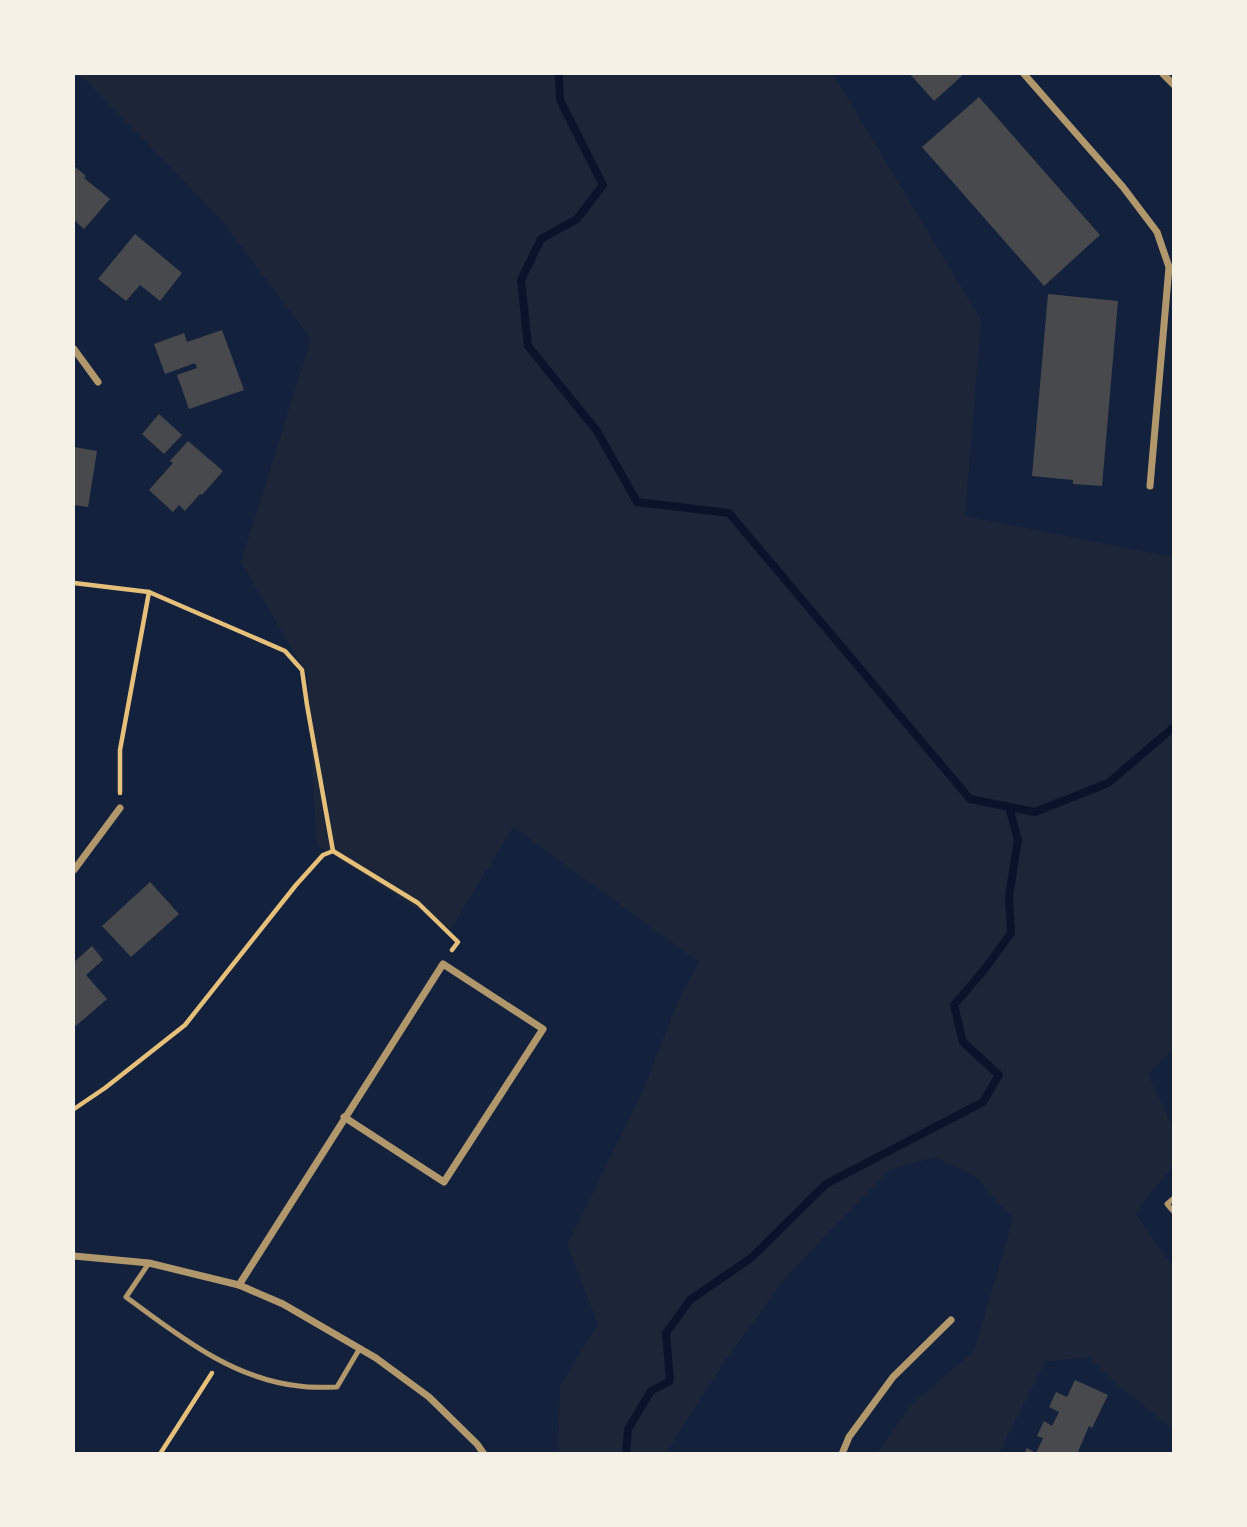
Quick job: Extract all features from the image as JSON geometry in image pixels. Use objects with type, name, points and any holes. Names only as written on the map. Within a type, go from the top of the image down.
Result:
[{"type":"street","points":[[1024,74],[1123,187],[1157,232],[1169,267],[1170,287],[1150,485]]},
{"type":"street","points":[[1163,74],[1174,85]]},
{"type":"street","points":[[74,349],[97,382]]},
{"type":"street","points":[[74,870],[120,808]]},
{"type":"street","points":[[239,1285],[344,1117],[443,964],[543,1029],[444,1182],[344,1117]]},
{"type":"street","points":[[74,1256],[149,1263],[239,1285],[283,1304],[376,1358],[429,1397],[484,1454]]},
{"type":"street","points":[[842,1454],[849,1437],[893,1377],[951,1320]]},
{"type":"lane","points":[[1174,1198],[1167,1204],[1174,1212]]},
{"type":"lane","points":[[149,1263],[126,1297],[197,1349],[251,1375],[298,1386],[337,1387],[360,1348]]},
{"type":"path","points":[[74,583],[149,592],[285,651],[303,670],[333,851],[418,903],[458,942],[443,964]]},
{"type":"path","points":[[120,808],[120,750],[149,592]]},
{"type":"path","points":[[74,1109],[185,1025],[296,885],[323,855],[333,851]]},
{"type":"path","points":[[160,1454],[220,1360]]},
{"type":"shaded area","points":[[74,74],[833,74],[981,320],[965,516],[1173,557],[1174,1048],[1148,1074],[1173,1128],[1173,1160],[1169,1171],[1135,1213],[1173,1267],[1173,1429],[1122,1389],[1089,1357],[1045,1362],[999,1453],[877,1453],[912,1404],[974,1351],[1013,1219],[976,1177],[935,1157],[889,1170],[787,1276],[723,1363],[666,1453],[559,1453],[560,1386],[598,1324],[567,1245],[640,1097],[678,1001],[699,962],[513,827],[450,930],[317,845],[307,674],[241,562],[311,339],[221,220],[87,81]]},
{"type":"building","points":[[910,74],[964,74],[934,101]]},
{"type":"building","points":[[979,97],[1100,235],[1044,286],[922,147]]},
{"type":"building","points":[[74,166],[110,199],[84,229],[74,220]]},
{"type":"building","points":[[135,234],[182,273],[160,301],[140,285],[126,301],[98,279]]},
{"type":"building","points":[[1048,294],[1118,301],[1102,486],[1073,484],[1073,480],[1032,476]]},
{"type":"building","points":[[222,330],[244,390],[189,409],[177,375],[197,368],[195,363],[165,374],[154,344],[184,333],[187,342]]},
{"type":"building","points":[[159,414],[182,435],[164,454],[142,434]]},
{"type":"building","points":[[188,441],[223,471],[185,511],[179,505],[173,512],[149,490]]},
{"type":"building","points":[[74,447],[97,451],[88,507],[74,505]]},
{"type":"building","points":[[150,882],[179,914],[131,957],[102,926]]},
{"type":"building","points":[[92,946],[103,960],[86,975],[107,999],[76,1026],[74,962]]},
{"type":"building","points":[[1075,1380],[1108,1395],[1092,1428],[1089,1426],[1077,1454],[1024,1454],[1027,1448],[1036,1453],[1043,1438],[1037,1436],[1044,1421],[1052,1426],[1059,1412],[1049,1407],[1056,1392],[1067,1397]]},
{"type":"waterway","points":[[559,74],[560,100],[603,185],[577,219],[541,239],[521,280],[528,346],[597,431],[637,502],[729,513],[970,799],[1035,812],[1108,783],[1174,727]]},
{"type":"waterway","points":[[626,1454],[628,1429],[651,1391],[670,1381],[666,1333],[690,1300],[751,1258],[826,1184],[983,1102],[999,1075],[963,1042],[954,1005],[1011,933],[1009,896],[1018,840],[1009,807]]}]
